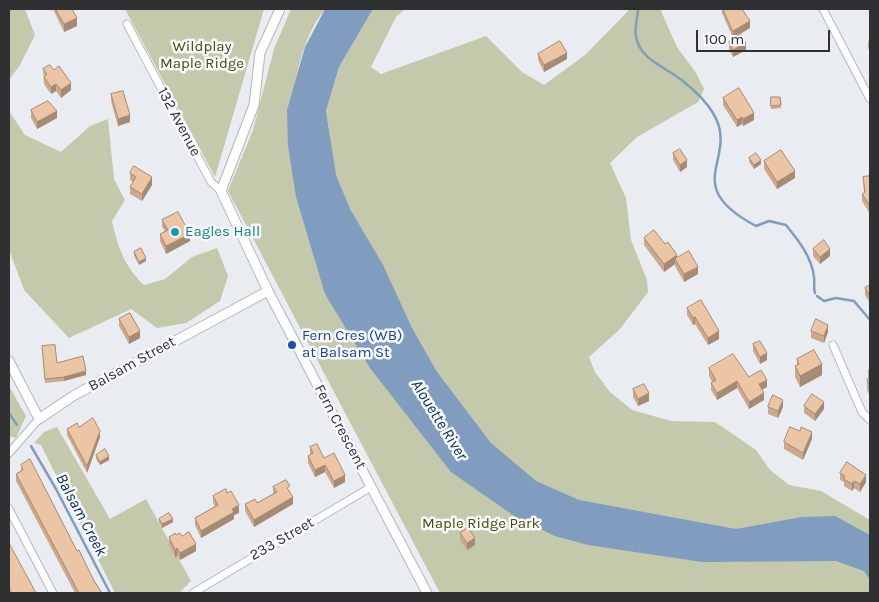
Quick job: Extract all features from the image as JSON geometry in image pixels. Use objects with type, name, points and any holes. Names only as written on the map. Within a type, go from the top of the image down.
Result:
[{"type":"street","points":[[221,191],[254,105],[260,53],[280,9]]},
{"type":"street","points":[[823,9],[870,99]]},
{"type":"street","name":"132 Avenue","points":[[127,24],[211,182],[221,191]]},
{"type":"street","name":"Fern Crescent","points":[[221,191],[268,291],[427,593]]},
{"type":"street","name":"Balsam Street","points":[[9,454],[39,419],[72,396],[268,291]]},
{"type":"street","points":[[833,345],[862,412],[870,420]]},
{"type":"street","points":[[9,361],[39,419]]},
{"type":"street","name":"233 Street","points":[[193,593],[371,487]]},
{"type":"street","points":[[9,509],[54,593]]},
{"type":"green space","points":[[9,9],[25,9],[35,35],[20,65],[9,80]]},
{"type":"green space","name":"Wildplay Maple Ridge","points":[[125,9],[264,9],[215,177]]},
{"type":"green space","name":"Maple Ridge Park","points":[[291,9],[325,9],[307,40],[301,57],[294,92],[288,146],[290,157],[330,136],[326,111],[339,67],[373,9],[405,9],[396,17],[371,67],[381,74],[486,36],[522,72],[544,85],[585,55],[630,9],[660,9],[677,47],[696,73],[704,89],[698,102],[637,137],[610,163],[626,198],[631,240],[647,280],[648,292],[620,329],[589,357],[595,372],[610,392],[632,410],[671,421],[715,422],[756,450],[770,470],[789,485],[821,491],[870,520],[870,593],[440,593],[228,191],[253,130],[274,49]]},
{"type":"green space","points":[[9,111],[25,135],[61,152],[90,126],[108,119],[114,179],[125,200],[112,221],[119,248],[131,271],[144,285],[165,279],[192,257],[217,248],[228,276],[220,301],[186,323],[157,328],[131,309],[69,338],[24,290],[9,249]]},
{"type":"green space","points":[[9,386],[26,416],[16,438],[9,436]]},
{"type":"green space","points":[[57,427],[110,519],[146,499],[191,581],[179,593],[115,593],[41,445],[34,443],[44,432]]},
{"type":"water","name":"Alouette River","points":[[325,9],[373,9],[339,67],[326,111],[336,175],[350,209],[383,265],[412,328],[437,372],[491,443],[536,481],[579,500],[736,529],[802,517],[835,516],[870,535],[870,580],[864,571],[836,561],[702,562],[588,545],[555,536],[517,518],[451,472],[370,368],[325,294],[296,197],[288,146],[287,110],[305,47]]},
{"type":"building","points":[[56,9],[72,9],[77,18],[64,24]]},
{"type":"building","points":[[723,9],[742,9],[750,21],[733,31]]},
{"type":"building","points":[[741,35],[746,43],[733,50],[729,42]]},
{"type":"building","points":[[560,41],[567,53],[544,65],[538,54]]},
{"type":"building","points":[[50,65],[54,70],[59,66],[71,83],[61,90],[56,84],[51,87],[44,77],[47,74],[43,69]]},
{"type":"building","points":[[739,88],[754,113],[737,120],[723,98]]},
{"type":"building","points":[[123,91],[130,115],[118,119],[111,94]]},
{"type":"building","points":[[771,97],[780,97],[781,105],[771,106]]},
{"type":"building","points":[[48,101],[57,111],[37,122],[31,110]]},
{"type":"building","points":[[680,149],[687,160],[680,165],[673,153]]},
{"type":"building","points":[[781,150],[795,171],[777,182],[764,161]]},
{"type":"building","points":[[756,153],[761,160],[754,165],[749,158]]},
{"type":"building","points":[[134,166],[152,177],[142,194],[130,187],[136,177],[130,173]]},
{"type":"building","points":[[870,176],[870,206],[862,194],[865,192],[863,177]]},
{"type":"building","name":"Eagles Hall","points":[[178,212],[190,234],[166,246],[160,234],[168,230],[162,220]]},
{"type":"building","points":[[654,230],[665,244],[668,242],[677,255],[664,264],[644,238]]},
{"type":"building","points":[[824,240],[830,249],[820,257],[813,249]]},
{"type":"building","points":[[141,248],[146,258],[139,262],[134,252]]},
{"type":"building","points":[[689,251],[698,267],[684,274],[675,259]]},
{"type":"building","points":[[870,285],[870,296],[865,288]]},
{"type":"building","points":[[701,300],[719,331],[708,338],[687,308]]},
{"type":"building","points":[[130,313],[140,331],[129,337],[119,319]]},
{"type":"building","points":[[816,319],[828,325],[824,336],[811,331]]},
{"type":"building","points":[[760,341],[767,353],[760,357],[753,344]]},
{"type":"building","points":[[55,345],[57,363],[83,356],[86,371],[64,377],[45,379],[42,346]]},
{"type":"building","points":[[814,350],[822,364],[800,376],[795,366],[799,364],[797,359]]},
{"type":"building","points":[[733,354],[749,377],[761,370],[767,380],[759,384],[764,393],[749,402],[737,381],[717,393],[711,383],[716,380],[709,368]]},
{"type":"building","points":[[644,384],[649,393],[638,399],[633,389]]},
{"type":"building","points":[[812,394],[824,402],[815,414],[804,406]]},
{"type":"building","points":[[773,395],[783,400],[778,411],[768,407]]},
{"type":"building","points":[[93,418],[100,431],[87,466],[67,429],[77,423],[79,427]]},
{"type":"building","points":[[790,427],[800,431],[801,427],[812,432],[803,453],[784,442]]},
{"type":"building","points":[[317,444],[324,458],[334,453],[345,475],[334,481],[325,465],[315,470],[308,456],[313,453],[310,447]]},
{"type":"building","points":[[105,449],[109,456],[100,462],[96,455]]},
{"type":"building","points":[[30,459],[77,551],[79,550],[102,593],[79,593],[16,474],[23,470],[21,465]]},
{"type":"building","points":[[847,462],[866,475],[860,484],[854,481],[852,484],[844,479],[845,476],[840,473]]},
{"type":"building","points":[[286,480],[290,486],[287,488],[293,497],[254,520],[245,504],[255,499],[257,503],[277,492],[273,487]]},
{"type":"building","points":[[226,489],[227,493],[231,491],[239,505],[232,509],[234,512],[201,531],[195,518],[218,505],[213,496]]},
{"type":"building","points":[[169,513],[173,519],[162,524],[159,519]]},
{"type":"building","points":[[468,528],[475,538],[467,543],[460,533]]},
{"type":"building","points":[[189,532],[196,544],[180,553],[177,548],[175,550],[169,537],[175,533],[176,535],[180,533],[182,536]]},
{"type":"building","points":[[9,543],[36,593],[12,593],[9,587]]},
{"type":"waterway","points":[[638,9],[636,26],[638,44],[648,57],[688,85],[704,101],[713,113],[720,129],[720,144],[715,171],[715,184],[720,197],[733,211],[756,226],[769,221],[786,225],[804,249],[813,270],[815,293]]},
{"type":"waterway","points":[[817,296],[824,301],[836,298],[854,301],[870,320]]},
{"type":"waterway","name":"Balsam Creek","points":[[9,413],[17,425]]},
{"type":"waterway","name":"Balsam Creek","points":[[31,446],[56,489],[110,593]]},
{"type":"place","name":"Eagles Hall","points":[[175,232]]},
{"type":"place","name":"Fern Cres (WB) at Balsam St","points":[[292,345]]}]
